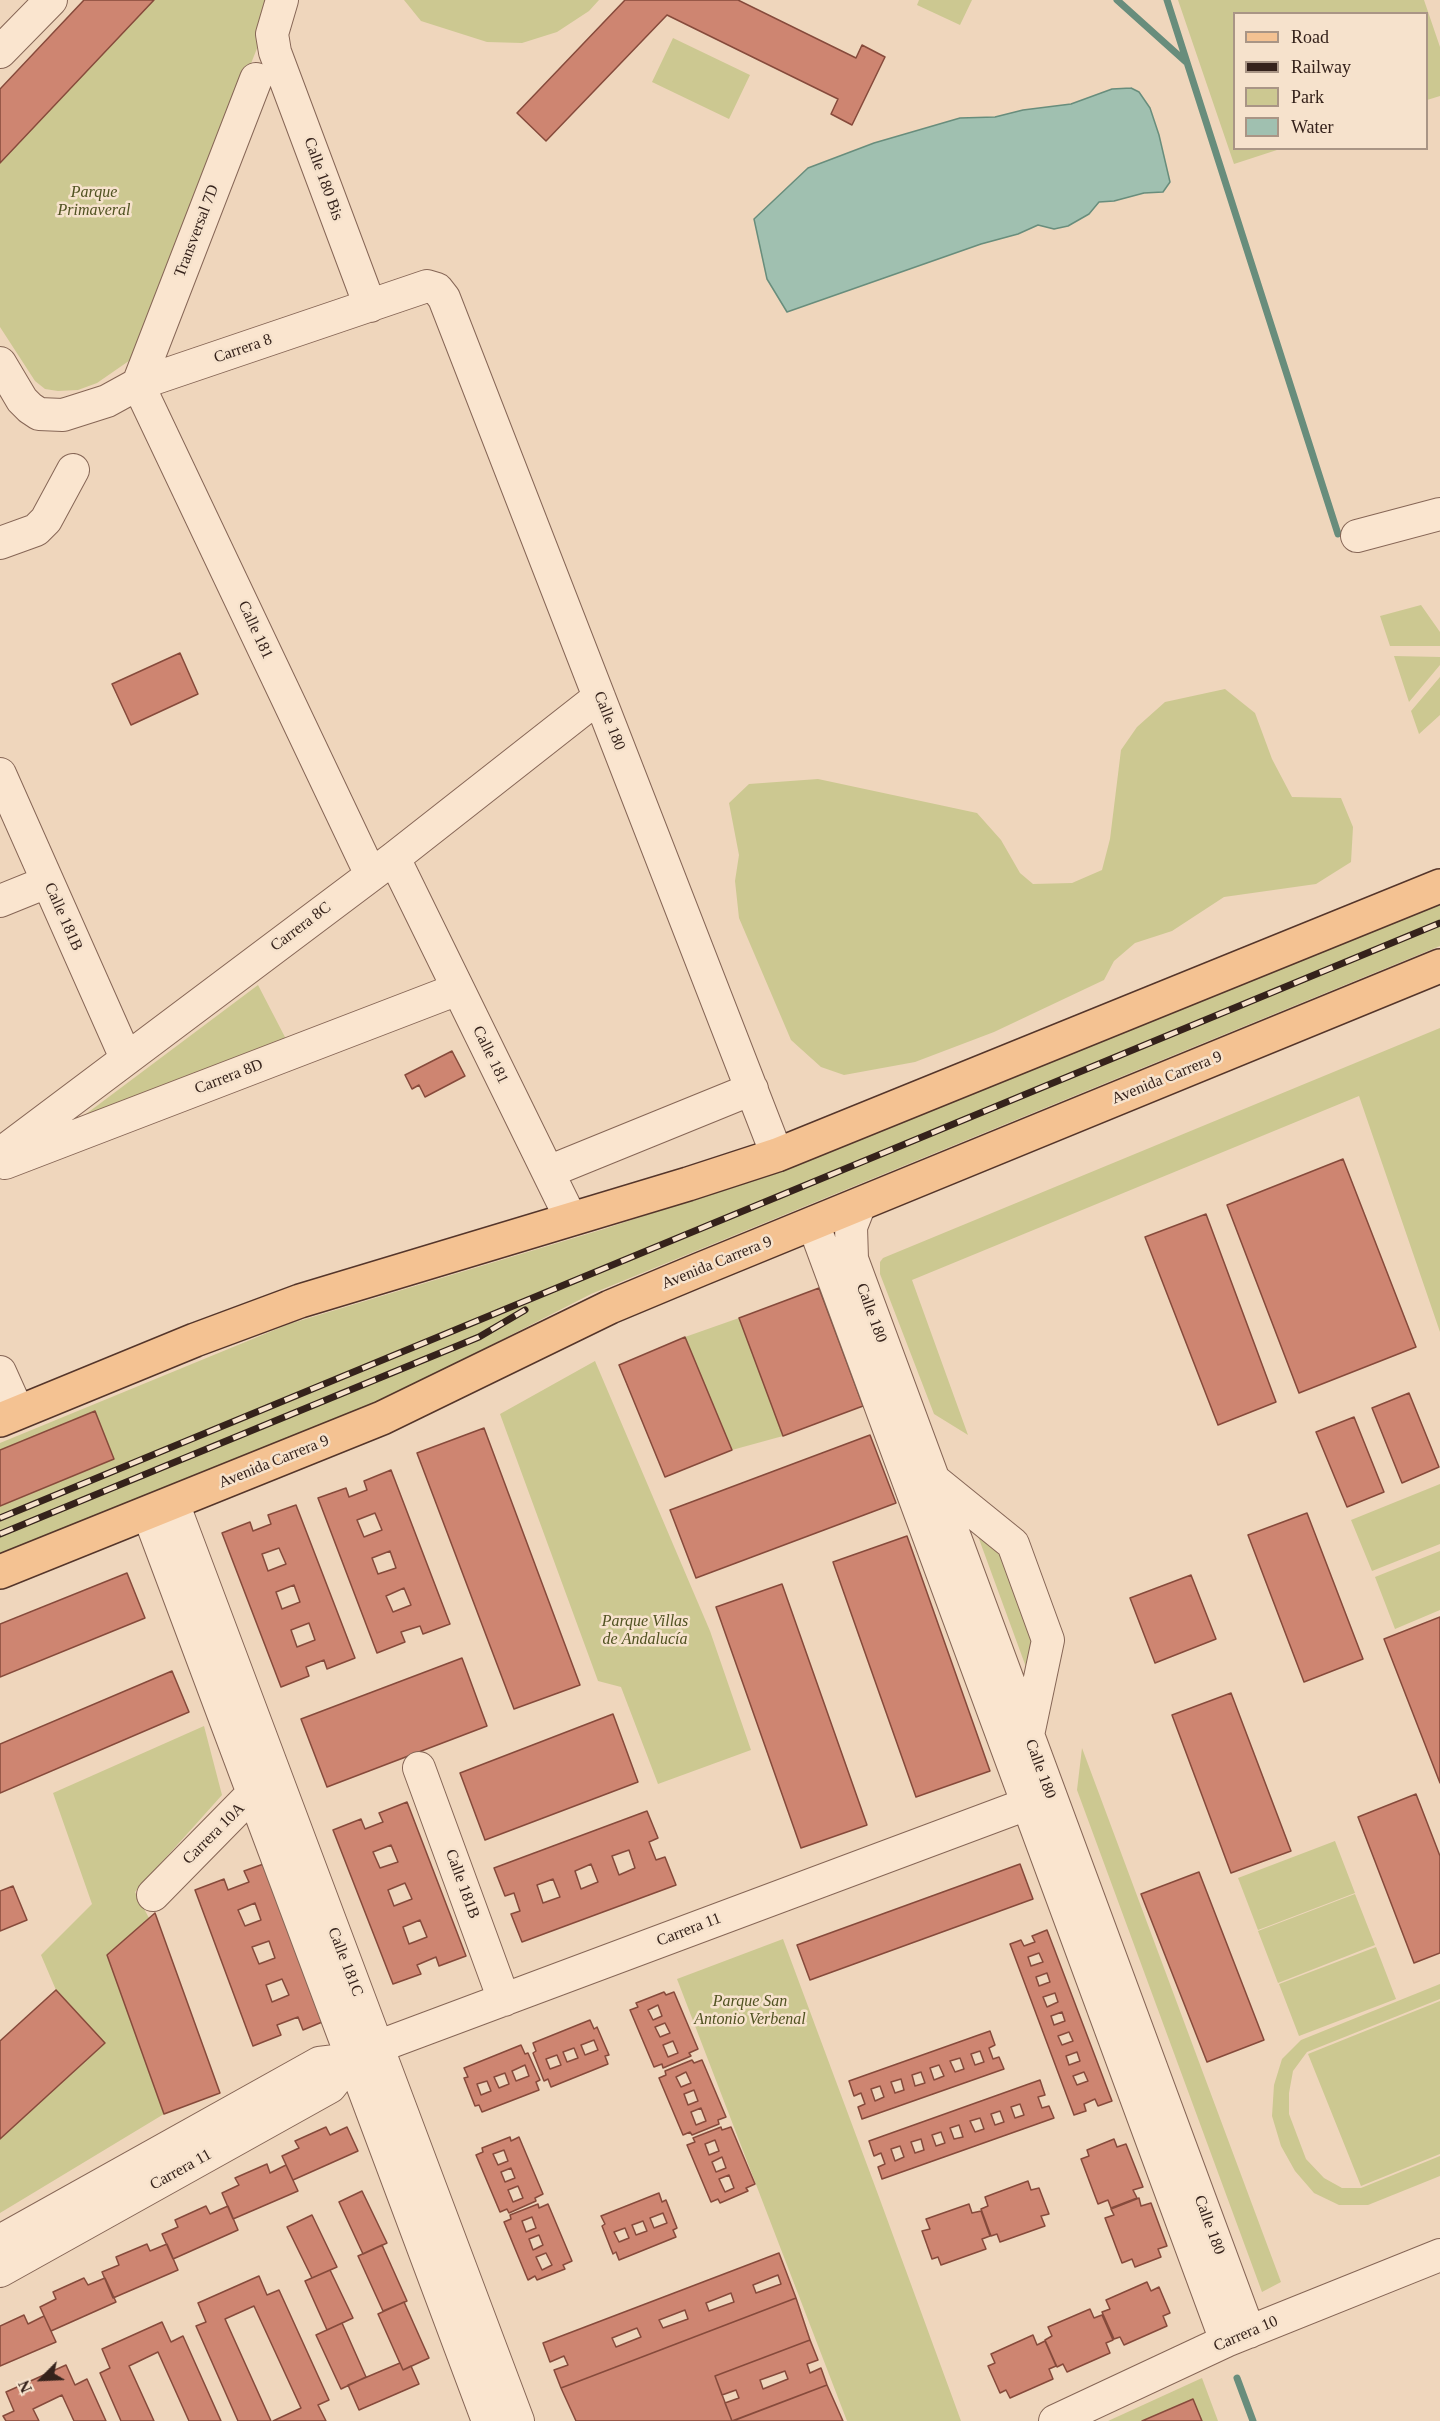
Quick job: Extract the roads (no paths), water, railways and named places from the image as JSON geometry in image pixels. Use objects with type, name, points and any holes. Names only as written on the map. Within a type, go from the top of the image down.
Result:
[{"type":"main road","points":[[9,1416],[195,1340],[300,1301],[777,1155],[1440,886]]},
{"type":"main road","name":"Avenida Carrera 9","points":[[0,1572],[382,1418],[610,1307],[1440,966]]},
{"type":"street","points":[[0,52],[51,0]]},
{"type":"street","name":"Calle 180 Bis","points":[[282,0],[272,34],[275,52],[370,306]]},
{"type":"street","name":"Transversal 7D","points":[[138,384],[256,79]]},
{"type":"street","name":"Carrera 8","points":[[0,363],[22,400],[39,414],[63,415],[107,401],[138,384],[427,286],[436,289]]},
{"type":"street","name":"Calle 180","points":[[436,289],[444,298],[777,1155]]},
{"type":"street","name":"Calle 181","points":[[138,384],[383,867],[458,989],[571,1219]]},
{"type":"street","points":[[0,543],[36,530],[46,520],[73,470]]},
{"type":"street","points":[[1357,536],[1440,514]]},
{"type":"street","name":"Carrera 8C","points":[[0,1154],[383,867],[599,697]]},
{"type":"street","name":"Calle 181B","points":[[0,774],[126,1058]]},
{"type":"street","points":[[0,901],[47,882]]},
{"type":"street","name":"Carrera 8D","points":[[0,1165],[458,989]]},
{"type":"street","points":[[548,1172],[752,1089]]},
{"type":"street","name":"Calle 180","points":[[860,1204],[851,1227],[852,1259],[1028,1735],[1237,2337]]},
{"type":"street","name":"Calle 180","points":[[813,1223],[1027,1804],[1237,2337]]},
{"type":"street","points":[[0,1372],[9,1416]]},
{"type":"street","points":[[933,1479],[1014,1544],[1048,1640],[1028,1735]]},
{"type":"street","name":"Calle 181C","points":[[160,1508],[365,2053],[518,2421]]},
{"type":"street","name":"Calle 181B","points":[[419,1768],[504,2000]]},
{"type":"street","name":"Carrera 10A","points":[[153,1895],[263,1783]]},
{"type":"street","name":"Carrera 11","points":[[0,2241],[319,2063],[365,2053],[1027,1804]]},
{"type":"street","name":"Calle 181C","points":[[365,2053],[488,2421]]},
{"type":"street","name":"Carrera 11","points":[[0,2271],[330,2087],[365,2053]]},
{"type":"street","name":"Carrera 10","points":[[1055,2421],[1237,2337],[1440,2255]]},
{"type":"water","points":[[1131,88],[1139,92],[1150,108],[1159,135],[1170,182],[1163,192],[1144,193],[1114,201],[1099,202],[1089,214],[1068,226],[1054,229],[1038,225],[1018,234],[981,244],[787,312],[767,279],[754,219],[808,168],[874,143],[960,118],[995,117],[1023,110],[1071,104],[1112,89]]},
{"type":"waterway","points":[[1117,0],[1186,62]]},
{"type":"waterway","points":[[1167,0],[1338,534]]},
{"type":"waterway","points":[[1237,2378],[1253,2421]]},
{"type":"railway","points":[[0,1518],[1440,923]]},
{"type":"railway","points":[[0,1534],[479,1337],[525,1310]]},
{"type":"park label","name":"Parque Primaveral","points":[[94,202]]},
{"type":"park label","name":"Parque Villas de Andalucía","points":[[645,1631]]},
{"type":"park label","name":"Parque San Antonio Verbenal","points":[[750,2011]]}]
